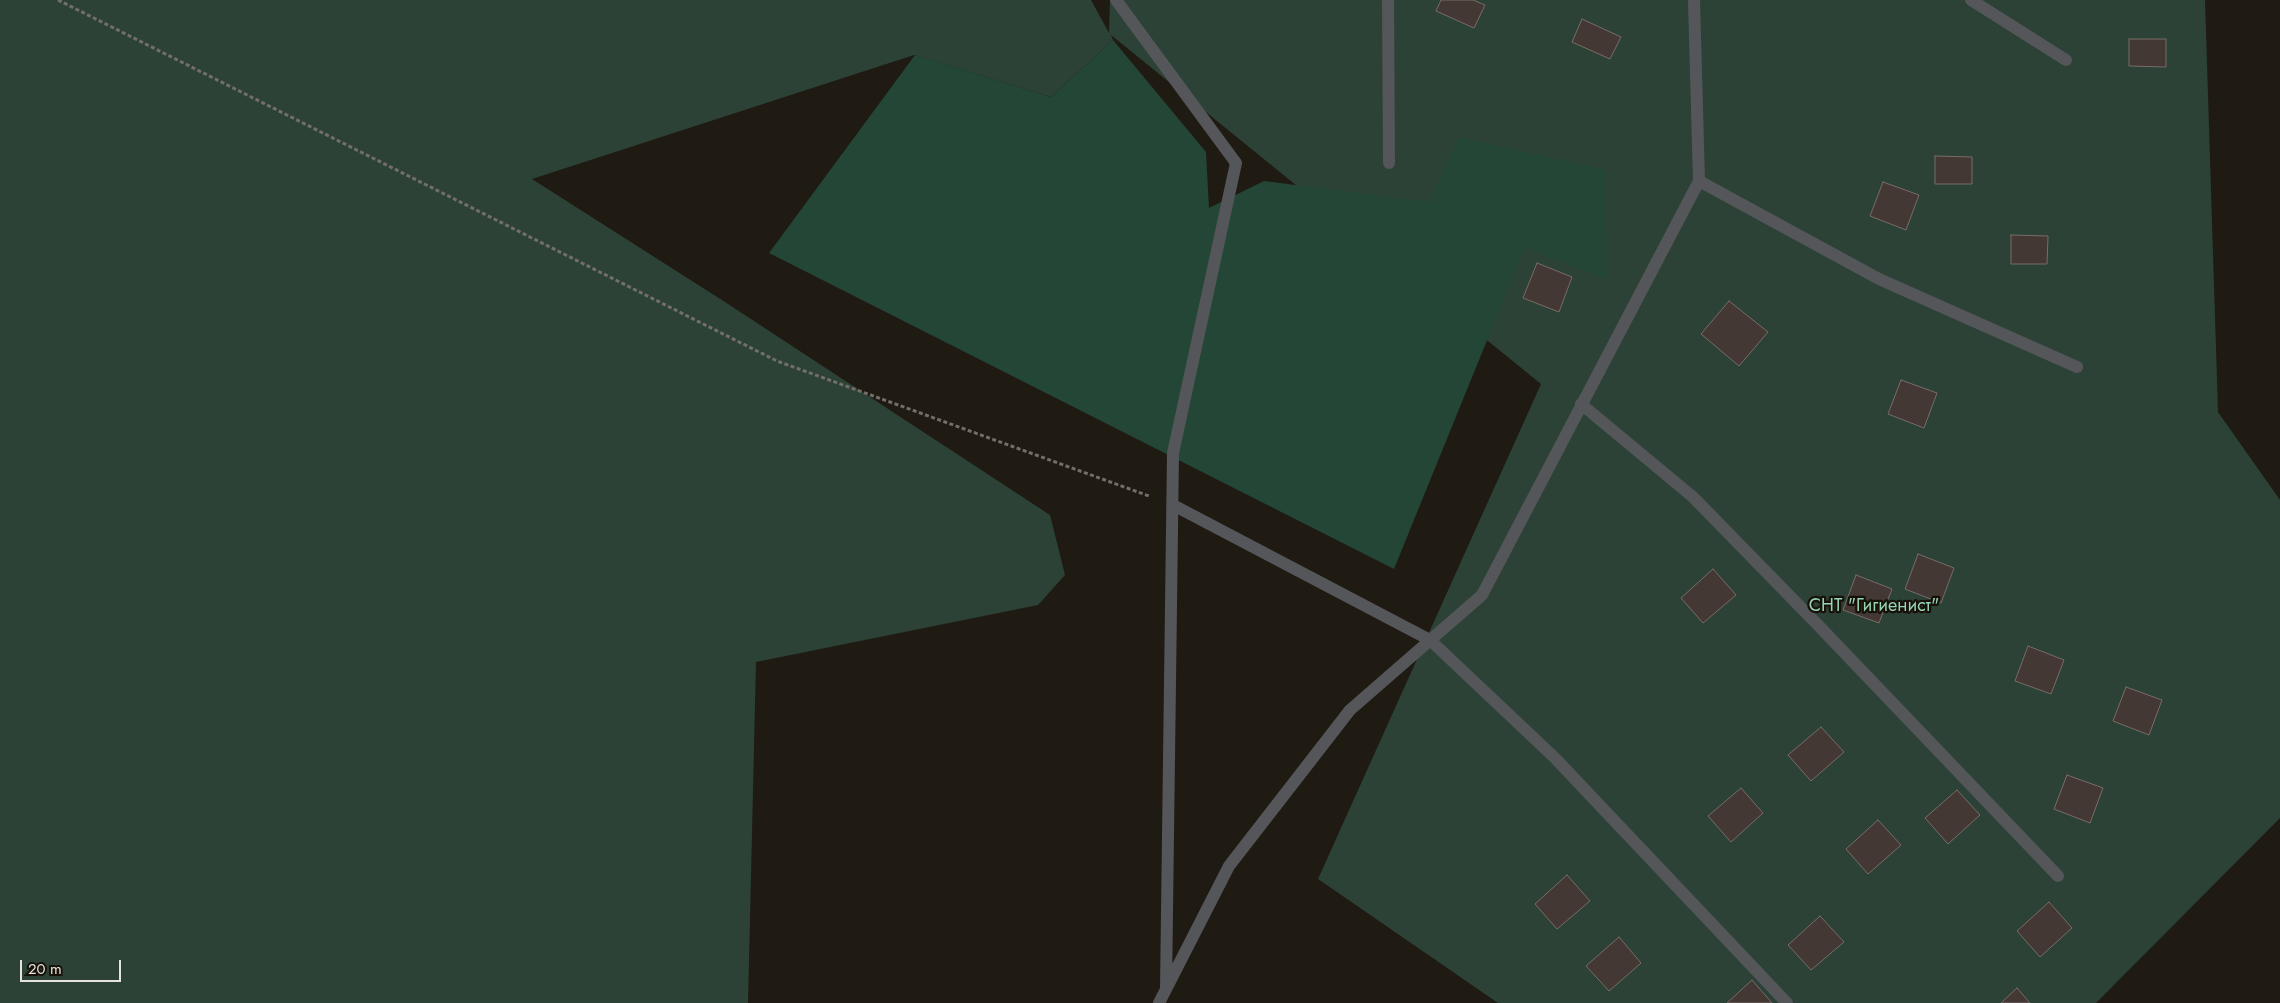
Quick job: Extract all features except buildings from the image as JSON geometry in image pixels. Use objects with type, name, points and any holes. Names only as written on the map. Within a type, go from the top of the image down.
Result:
[{"type":"street","points":[[1116,0],[1236,162],[1174,453],[1163,998]]},
{"type":"street","points":[[1388,0],[1389,163]]},
{"type":"street","points":[[1163,998],[1229,866],[1350,710],[1482,594],[1699,182],[1694,0]]},
{"type":"street","points":[[1972,0],[2066,60]]},
{"type":"street","points":[[1699,182],[1879,279],[2077,367]]},
{"type":"street","points":[[1581,404],[1693,497],[2058,876]]},
{"type":"street","points":[[1173,505],[1430,640],[1556,760],[1786,1003]]},
{"type":"path","points":[[58,0],[777,361],[1173,505]]},
{"type":"green space","name":"СНТ \"Гигиенист\"","points":[[0,0],[1091,0],[1109,33],[1110,0],[2205,0],[2218,412],[2280,500],[2280,818],[2096,1003],[1498,1003],[1318,879],[1541,384],[1111,35],[1113,40],[1051,97],[914,55],[532,179],[725,302],[1050,515],[1065,575],[1038,605],[756,662],[748,1003],[0,1003]]},
{"type":"green space","points":[[1113,40],[1206,152],[1209,208],[1264,181],[1429,202],[1459,137],[1605,170],[1607,280],[1525,247],[1394,569],[769,253],[915,55],[1051,97]]}]
